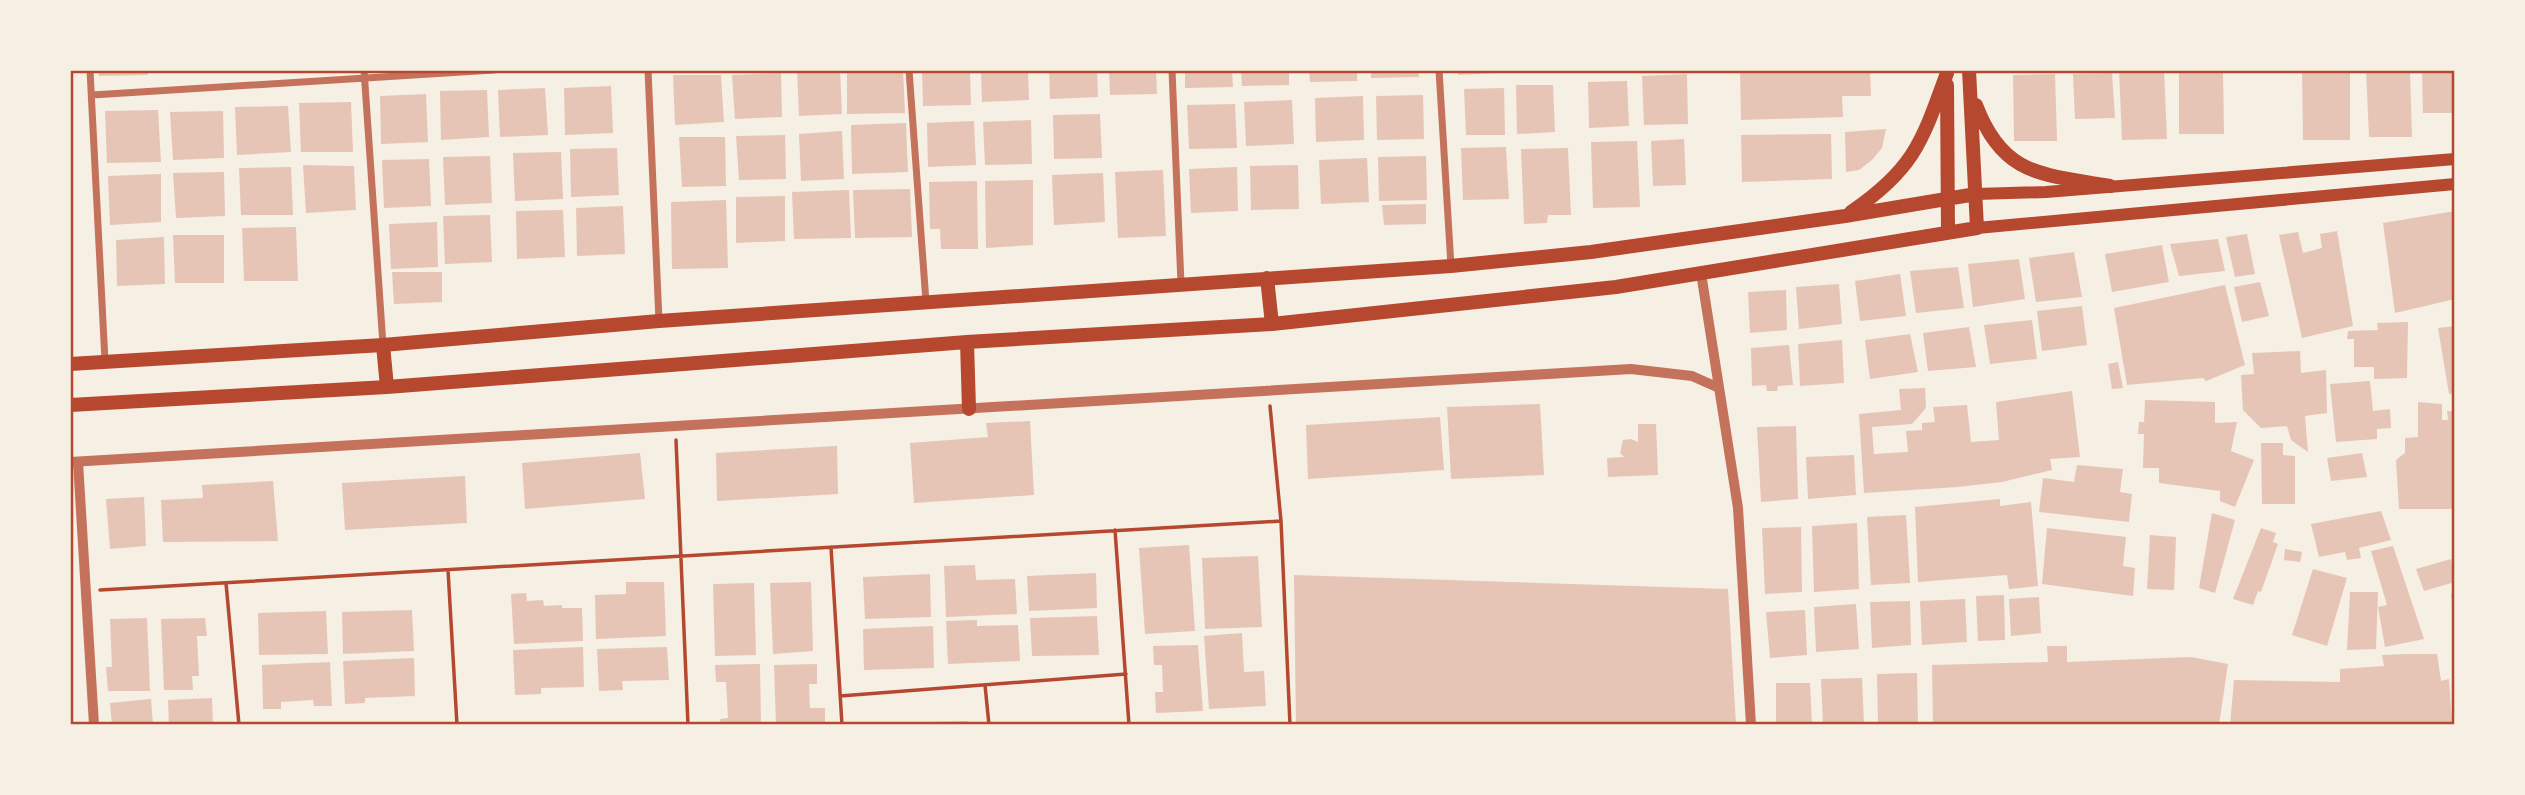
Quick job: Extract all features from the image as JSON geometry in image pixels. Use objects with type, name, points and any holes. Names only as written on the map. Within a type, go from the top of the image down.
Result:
[{"type":"highway","points":[[70,405],[387,387],[685,366],[967,342],[1272,324],[1616,287],[1977,228],[1969,70]]},
{"type":"highway","points":[[1845,216],[1877,194],[1903,170],[1926,132],[1947,72]]},
{"type":"highway","points":[[1947,72],[1948,232]]},
{"type":"highway","points":[[1970,90],[1985,129],[2000,151],[2018,164],[2043,174],[2110,186]]},
{"type":"highway","points":[[70,364],[383,345],[659,321],[1451,266],[1591,251],[1845,216],[1976,194]]},
{"type":"highway","points":[[1267,278],[1272,324]]},
{"type":"highway","points":[[967,342],[969,409]]},
{"type":"highway","points":[[383,345],[387,387]]},
{"type":"main road","points":[[1976,194],[2046,192],[2455,159]]},
{"type":"main road","points":[[1977,228],[2455,184]]},
{"type":"street","points":[[90,70],[105,362]]},
{"type":"street","points":[[92,94],[364,74],[494,70]]},
{"type":"street","points":[[648,70],[659,321]]},
{"type":"street","points":[[909,70],[926,302]]},
{"type":"street","points":[[1172,70],[1181,284]]},
{"type":"street","points":[[1439,70],[1451,266]]},
{"type":"street","points":[[364,74],[383,345]]},
{"type":"street","points":[[1701,273],[1738,508],[1751,725]]},
{"type":"street","points":[[94,725],[86,591],[74,462],[1631,369],[1692,376],[1719,388]]},
{"type":"path","points":[[1268,390],[1281,521],[1290,725]]},
{"type":"path","points":[[675,426],[688,725]]},
{"type":"path","points":[[86,591],[1281,521]]},
{"type":"path","points":[[1115,530],[1129,725]]},
{"type":"path","points":[[831,547],[842,725]]},
{"type":"path","points":[[448,570],[457,725]]},
{"type":"path","points":[[226,583],[239,725]]},
{"type":"path","points":[[840,696],[1126,674]]},
{"type":"path","points":[[985,685],[989,725]]},
{"type":"building","points":[[98,70],[147,70],[148,75],[99,76]]},
{"type":"building","points":[[797,70],[840,70],[842,114],[799,116]]},
{"type":"building","points":[[847,70],[903,70],[905,113],[847,114]]},
{"type":"building","points":[[922,70],[970,70],[971,105],[923,106]]},
{"type":"building","points":[[981,70],[1028,70],[1029,100],[982,102]]},
{"type":"building","points":[[1049,70],[1097,70],[1098,97],[1050,99]]},
{"type":"building","points":[[1109,70],[1156,70],[1157,94],[1110,95]]},
{"type":"building","points":[[1185,70],[1232,70],[1233,87],[1185,88]]},
{"type":"building","points":[[1241,70],[1289,70],[1289,85],[1242,86]]},
{"type":"building","points":[[1309,70],[1357,70],[1357,81],[1310,82]]},
{"type":"building","points":[[1371,70],[1418,70],[1419,77],[1371,78]]},
{"type":"building","points":[[1458,70],[1497,70],[1497,73],[1458,75]]},
{"type":"building","points":[[1515,70],[1536,70],[1536,72],[1515,73]]},
{"type":"building","points":[[1740,70],[1870,70],[1871,96],[1842,96],[1843,117],[1741,120]]},
{"type":"building","points":[[2119,70],[2164,70],[2167,139],[2122,140]]},
{"type":"building","points":[[2179,70],[2223,70],[2224,134],[2179,134]]},
{"type":"building","points":[[2302,70],[2350,70],[2350,140],[2303,140]]},
{"type":"building","points":[[2366,70],[2410,70],[2412,137],[2369,137]]},
{"type":"building","points":[[2422,70],[2455,70],[2455,113],[2423,113]]},
{"type":"building","points":[[781,73],[782,117],[735,119],[732,75]]},
{"type":"building","points":[[2112,73],[2115,118],[2075,119],[2073,74]]},
{"type":"building","points":[[1687,74],[1688,124],[1644,125],[1642,76]]},
{"type":"building","points":[[2055,74],[2057,141],[2014,141],[2013,75]]},
{"type":"building","points":[[673,75],[721,75],[724,122],[675,125]]},
{"type":"building","points":[[1627,81],[1629,126],[1589,128],[1588,82]]},
{"type":"building","points":[[1516,85],[1553,85],[1555,132],[1517,134]]},
{"type":"building","points":[[611,86],[613,133],[565,135],[564,88]]},
{"type":"building","points":[[545,88],[548,135],[500,137],[498,90]]},
{"type":"building","points":[[1504,88],[1505,135],[1466,135],[1464,89]]},
{"type":"building","points":[[487,90],[489,137],[441,140],[440,91]]},
{"type":"building","points":[[426,94],[428,142],[381,144],[380,96]]},
{"type":"building","points":[[1423,95],[1424,139],[1377,140],[1376,96]]},
{"type":"building","points":[[1363,96],[1364,140],[1316,142],[1315,98]]},
{"type":"building","points":[[1292,100],[1294,144],[1246,146],[1244,102]]},
{"type":"building","points":[[351,102],[353,152],[301,152],[299,103]]},
{"type":"building","points":[[1235,104],[1237,148],[1189,149],[1187,105]]},
{"type":"building","points":[[288,106],[291,152],[237,155],[235,107]]},
{"type":"building","points":[[158,110],[161,162],[107,163],[105,111]]},
{"type":"building","points":[[223,111],[224,158],[173,160],[170,112]]},
{"type":"building","points":[[1100,114],[1102,158],[1054,159],[1053,115]]},
{"type":"building","points":[[1031,120],[1032,164],[985,165],[983,122]]},
{"type":"building","points":[[974,121],[976,165],[928,167],[927,123]]},
{"type":"building","points":[[906,123],[908,172],[852,174],[851,125]]},
{"type":"building","points":[[1886,129],[1882,148],[1872,160],[1859,170],[1846,172],[1845,132]]},
{"type":"building","points":[[842,131],[844,179],[801,181],[799,134]]},
{"type":"building","points":[[1831,134],[1832,179],[1742,182],[1741,135]]},
{"type":"building","points":[[785,135],[786,179],[739,180],[736,136]]},
{"type":"building","points":[[679,137],[725,137],[726,186],[682,187]]},
{"type":"building","points":[[1684,139],[1686,185],[1653,186],[1651,141]]},
{"type":"building","points":[[1637,141],[1640,207],[1593,208],[1591,142]]},
{"type":"building","points":[[1506,147],[1509,199],[1463,200],[1461,148]]},
{"type":"building","points":[[617,148],[619,195],[571,197],[570,149]]},
{"type":"building","points":[[1568,148],[1571,215],[1548,215],[1547,223],[1524,224],[1521,149]]},
{"type":"building","points":[[561,152],[563,199],[515,201],[513,153]]},
{"type":"building","points":[[490,156],[492,203],[445,205],[443,157]]},
{"type":"building","points":[[1426,156],[1427,200],[1379,201],[1378,157]]},
{"type":"building","points":[[1367,158],[1369,202],[1321,204],[1319,160]]},
{"type":"building","points":[[429,159],[431,206],[384,208],[382,160]]},
{"type":"building","points":[[303,165],[354,166],[356,210],[306,213]]},
{"type":"building","points":[[1298,165],[1299,209],[1251,210],[1250,166]]},
{"type":"building","points":[[291,167],[293,215],[241,215],[239,168]]},
{"type":"building","points":[[1237,167],[1238,211],[1191,213],[1189,169]]},
{"type":"building","points":[[1163,170],[1166,236],[1118,238],[1115,172]]},
{"type":"building","points":[[224,172],[225,216],[176,218],[173,173]]},
{"type":"building","points":[[1103,173],[1105,222],[1054,225],[1052,175]]},
{"type":"building","points":[[161,174],[161,222],[110,225],[108,176]]},
{"type":"building","points":[[1033,180],[1033,245],[986,248],[985,181]]},
{"type":"building","points":[[977,181],[978,249],[941,249],[940,229],[930,229],[929,182]]},
{"type":"building","points":[[910,189],[912,237],[855,238],[853,190]]},
{"type":"building","points":[[849,190],[851,238],[794,239],[792,192]]},
{"type":"building","points":[[785,196],[785,241],[736,243],[736,197]]},
{"type":"building","points":[[726,200],[728,268],[672,269],[671,202]]},
{"type":"building","points":[[1426,204],[1426,224],[1384,225],[1382,205]]},
{"type":"building","points":[[623,206],[625,254],[577,256],[576,208]]},
{"type":"building","points":[[563,210],[565,257],[517,259],[516,211]]},
{"type":"building","points":[[2455,211],[2455,299],[2395,313],[2383,223]]},
{"type":"building","points":[[490,215],[492,262],[445,264],[443,216]]},
{"type":"building","points":[[437,222],[438,267],[391,269],[389,224]]},
{"type":"building","points":[[296,227],[298,281],[244,281],[242,228]]},
{"type":"building","points":[[2337,231],[2353,326],[2302,338],[2279,235],[2298,232],[2303,253],[2322,248],[2320,234]]},
{"type":"building","points":[[2247,234],[2255,274],[2235,277],[2226,237]]},
{"type":"building","points":[[173,235],[224,235],[224,283],[175,283]]},
{"type":"building","points":[[164,237],[165,284],[117,286],[116,240]]},
{"type":"building","points":[[2218,239],[2225,271],[2179,276],[2170,244]]},
{"type":"building","points":[[2162,245],[2169,282],[2112,292],[2105,254]]},
{"type":"building","points":[[2074,252],[2082,297],[2036,302],[2029,258]]},
{"type":"building","points":[[2019,259],[2025,299],[1973,307],[1968,264]]},
{"type":"building","points":[[1958,267],[1964,308],[1916,313],[1910,271]]},
{"type":"building","points":[[392,272],[442,272],[442,302],[394,304]]},
{"type":"building","points":[[1900,274],[1906,316],[1860,321],[1855,281]]},
{"type":"building","points":[[2260,282],[2269,316],[2242,322],[2234,287]]},
{"type":"building","points":[[1839,284],[1842,324],[1799,329],[1796,287]]},
{"type":"building","points":[[2225,285],[2245,365],[2206,381],[2203,378],[2127,385],[2114,308]]},
{"type":"building","points":[[1786,290],[1787,330],[1750,333],[1748,292]]},
{"type":"building","points":[[2082,306],[2087,345],[2042,351],[2037,311]]},
{"type":"building","points":[[2032,320],[2037,359],[1990,364],[1984,325]]},
{"type":"building","points":[[2408,322],[2407,378],[2374,379],[2374,367],[2354,367],[2354,339],[2347,339],[2348,331],[2378,330],[2377,323]]},
{"type":"building","points":[[2455,326],[2455,393],[2449,394],[2438,328]]},
{"type":"building","points":[[1969,327],[1976,367],[1928,371],[1923,333]]},
{"type":"building","points":[[1910,334],[1918,372],[1870,379],[1865,340]]},
{"type":"building","points":[[1842,340],[1844,383],[1800,386],[1798,344]]},
{"type":"building","points":[[1789,345],[1793,385],[1778,386],[1777,391],[1767,391],[1766,385],[1752,386],[1751,348]]},
{"type":"building","points":[[2300,351],[2301,373],[2326,370],[2327,413],[2305,416],[2308,452],[2291,440],[2287,426],[2261,428],[2243,410],[2241,375],[2254,374],[2252,353]]},
{"type":"building","points":[[2118,362],[2123,388],[2112,389],[2108,364]]},
{"type":"building","points":[[2370,381],[2373,411],[2390,409],[2391,428],[2377,429],[2377,439],[2336,442],[2330,384]]},
{"type":"building","points":[[1925,388],[1926,408],[1912,424],[1872,427],[1874,454],[1908,452],[1906,431],[1922,430],[1922,423],[1935,422],[1933,407],[1967,405],[1971,442],[1999,440],[1996,402],[2072,391],[2080,457],[2050,459],[2052,470],[2002,482],[1864,493],[1859,414],[1901,410],[1899,389]]},
{"type":"building","points":[[2145,400],[2215,402],[2215,423],[2237,422],[2231,451],[2254,460],[2235,507],[2220,501],[2220,491],[2159,483],[2159,468],[2143,468],[2144,434],[2138,434],[2139,422],[2144,422]]},
{"type":"building","points":[[2418,402],[2442,404],[2442,420],[2448,420],[2447,411],[2455,411],[2455,509],[2399,509],[2396,460],[2405,453],[2405,438],[2418,437]]},
{"type":"building","points":[[1540,404],[1544,475],[1451,479],[1447,407]]},
{"type":"building","points":[[1440,417],[1444,470],[1308,479],[1306,425]]},
{"type":"building","points":[[1030,421],[1034,495],[914,503],[910,443],[988,437],[986,423]]},
{"type":"building","points":[[1638,424],[1656,424],[1658,475],[1608,477],[1607,458],[1624,457],[1620,453],[1623,440],[1638,442]]},
{"type":"building","points":[[1796,426],[1798,499],[1761,502],[1757,427]]},
{"type":"building","points":[[2261,443],[2283,443],[2283,455],[2295,456],[2295,504],[2262,504]]},
{"type":"building","points":[[837,446],[838,494],[717,501],[716,453]]},
{"type":"building","points":[[640,453],[645,499],[525,509],[522,463]]},
{"type":"building","points":[[2362,453],[2367,477],[2331,481],[2327,458]]},
{"type":"building","points":[[1854,455],[1856,495],[1808,499],[1806,457]]},
{"type":"building","points":[[2077,465],[2123,469],[2120,492],[2132,494],[2129,522],[2039,512],[2043,478],[2074,482]]},
{"type":"building","points":[[465,476],[467,523],[345,530],[342,483]]},
{"type":"building","points":[[273,481],[278,541],[163,542],[161,500],[203,498],[202,485]]},
{"type":"building","points":[[144,497],[146,546],[110,549],[106,499]]},
{"type":"building","points":[[2000,499],[2000,506],[2031,502],[2038,586],[2009,589],[2007,575],[1918,582],[1915,507]]},
{"type":"building","points":[[2381,511],[2391,540],[2359,548],[2361,558],[2347,560],[2345,552],[2319,557],[2311,524]]},
{"type":"building","points":[[2212,513],[2235,520],[2215,593],[2199,588]]},
{"type":"building","points":[[1906,515],[1910,583],[1871,585],[1867,517]]},
{"type":"building","points":[[1857,523],[1859,589],[1814,592],[1812,526]]},
{"type":"building","points":[[1801,527],[1802,592],[1765,594],[1762,528]]},
{"type":"building","points":[[2047,528],[2126,537],[2123,566],[2135,568],[2133,596],[2042,584]]},
{"type":"building","points":[[2261,528],[2276,533],[2273,542],[2278,544],[2261,592],[2258,591],[2253,605],[2233,599]]},
{"type":"building","points":[[2150,535],[2176,537],[2174,590],[2147,589]]},
{"type":"building","points":[[1189,545],[1195,631],[1145,634],[1139,548]]},
{"type":"building","points":[[2393,546],[2424,639],[2385,647],[2378,607],[2387,605],[2371,551]]},
{"type":"building","points":[[2285,549],[2302,552],[2300,562],[2284,560]]},
{"type":"building","points":[[1258,556],[1262,627],[1205,629],[1202,558]]},
{"type":"building","points":[[2451,559],[2455,582],[2424,591],[2416,569]]},
{"type":"building","points":[[975,565],[976,580],[1015,579],[1017,614],[946,617],[944,566]]},
{"type":"building","points":[[2313,569],[2347,578],[2327,646],[2292,635]]},
{"type":"building","points":[[1096,573],[1097,608],[1029,611],[1027,576]]},
{"type":"building","points":[[930,574],[931,617],[865,619],[863,577]]},
{"type":"building","points":[[1294,575],[1728,589],[1736,725],[1296,725]]},
{"type":"building","points":[[626,582],[664,582],[666,636],[596,639],[595,595],[626,594]]},
{"type":"building","points":[[811,582],[813,651],[773,654],[770,583]]},
{"type":"building","points":[[754,583],[756,655],[715,656],[713,584]]},
{"type":"building","points":[[2350,592],[2378,592],[2376,649],[2347,650]]},
{"type":"building","points":[[526,593],[527,601],[543,600],[544,606],[582,608],[583,641],[514,644],[511,594]]},
{"type":"building","points":[[2455,593],[2455,614],[2453,614],[2451,594]]},
{"type":"building","points":[[2004,595],[2005,640],[1978,641],[1976,596]]},
{"type":"building","points":[[2039,597],[2041,633],[2011,636],[2009,599]]},
{"type":"building","points":[[1965,599],[1967,642],[1922,645],[1920,601]]},
{"type":"building","points":[[1910,601],[1911,645],[1872,648],[1870,602]]},
{"type":"building","points":[[1856,604],[1859,649],[1816,652],[1814,607]]},
{"type":"building","points":[[412,610],[414,651],[343,654],[342,612]]},
{"type":"building","points":[[1805,610],[1807,655],[1770,658],[1766,612]]},
{"type":"building","points":[[326,611],[328,654],[259,655],[258,613]]},
{"type":"building","points":[[1097,616],[1099,655],[1032,656],[1030,618]]},
{"type":"building","points":[[147,618],[150,691],[108,691],[106,667],[112,667],[110,619]]},
{"type":"building","points":[[205,618],[207,636],[197,636],[199,676],[192,676],[193,690],[164,690],[161,619]]},
{"type":"building","points":[[977,620],[977,626],[1018,625],[1020,661],[948,664],[946,621]]},
{"type":"building","points":[[933,626],[934,668],[864,670],[863,629]]},
{"type":"building","points":[[1242,633],[1244,672],[1264,671],[1266,706],[1209,709],[1204,636]]},
{"type":"building","points":[[1198,645],[1203,711],[1156,713],[1155,692],[1163,692],[1162,665],[1154,665],[1153,646]]},
{"type":"building","points":[[2047,646],[2067,646],[2067,662],[2191,657],[2228,664],[2219,725],[1933,725],[1932,665],[2048,662]]},
{"type":"building","points":[[583,647],[584,687],[541,688],[541,694],[515,695],[513,650]]},
{"type":"building","points":[[667,647],[669,680],[622,681],[623,690],[599,691],[597,649]]},
{"type":"building","points":[[2437,654],[2441,681],[2449,679],[2452,725],[2230,725],[2234,680],[2340,682],[2340,669],[2384,666],[2382,655]]},
{"type":"building","points":[[414,658],[415,696],[365,698],[365,703],[345,704],[343,661]]},
{"type":"building","points":[[330,662],[332,706],[314,706],[313,700],[281,702],[281,709],[263,709],[262,665]]},
{"type":"building","points":[[760,664],[761,725],[721,725],[720,719],[728,718],[726,682],[716,682],[715,665]]},
{"type":"building","points":[[817,664],[817,684],[809,684],[810,708],[825,708],[825,725],[776,725],[774,665]]},
{"type":"building","points":[[1917,673],[1918,725],[1878,725],[1877,674]]},
{"type":"building","points":[[1862,678],[1864,725],[1823,725],[1821,679]]},
{"type":"building","points":[[1776,683],[1810,683],[1812,725],[1776,725]]},
{"type":"building","points":[[212,698],[213,725],[169,725],[168,700]]},
{"type":"building","points":[[151,699],[153,725],[112,725],[110,703]]},
{"type":"building","points":[[968,721],[968,725],[927,725],[927,722]]}]
